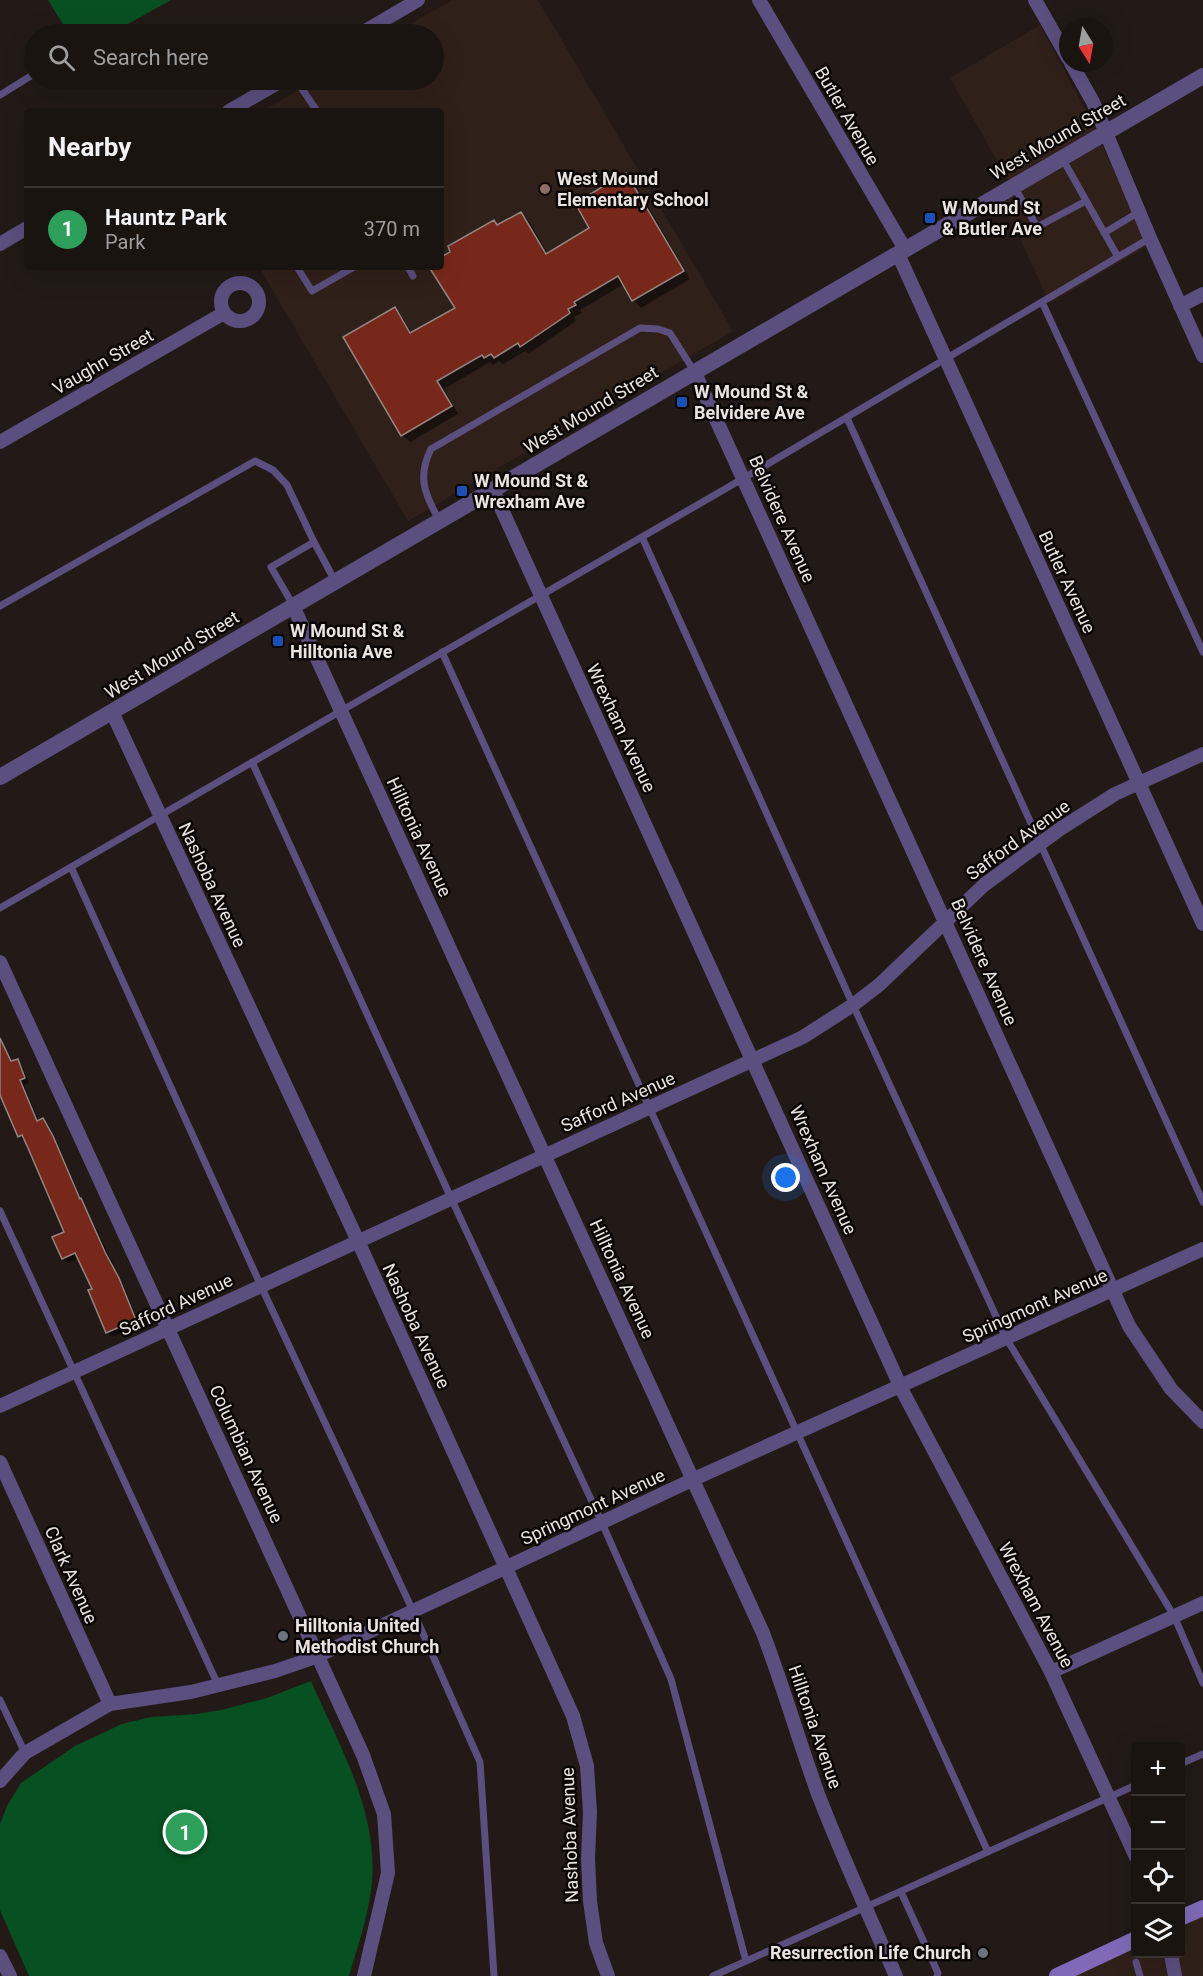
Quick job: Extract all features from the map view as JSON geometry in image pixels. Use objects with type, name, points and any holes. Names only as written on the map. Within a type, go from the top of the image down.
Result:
[{"type":"main road","points":[[1185,1916],[1203,1908]]},
{"type":"main road","points":[[1057,1976],[1131,1941]]},
{"type":"street","points":[[377,24],[418,0]]},
{"type":"street","name":"Butler Avenue","points":[[759,0],[901,252],[946,360],[1203,924]]},
{"type":"street","points":[[1035,0],[1059,42]]},
{"type":"street","points":[[1076,72],[1093,102],[1104,132],[1203,356]]},
{"type":"street","name":"West Mound Street","points":[[0,777],[1203,76]]},
{"type":"street","points":[[234,108],[266,90]]},
{"type":"street","points":[[0,244],[24,230]]},
{"type":"street","points":[[1180,306],[1203,294]]},
{"type":"street","name":"Vaughn Street","points":[[0,442],[224,314]]},
{"type":"street","name":"Belvidere Avenue","points":[[694,371],[1129,1326],[1171,1389],[1203,1422]]},
{"type":"street","name":"Wrexham Avenue","points":[[493,490],[900,1386],[1051,1672],[1133,1850]]},
{"type":"street","name":"Hilltonia Avenue","points":[[293,606],[763,1633],[781,1679],[818,1793],[896,1976]]},
{"type":"street","name":"Nashoba Avenue","points":[[112,712],[358,1241],[573,1716],[587,1766],[590,1812],[588,1859],[590,1901],[596,1943],[608,1976]]},
{"type":"street","name":"Safford Avenue","points":[[0,1406],[803,1036],[853,1005],[879,985],[984,885],[1060,829],[1115,794],[1203,754]]},
{"type":"street","name":"Columbian Avenue","points":[[0,962],[363,1755],[384,1814],[388,1873],[364,1976]]},
{"type":"street","name":"Springmont Avenue","points":[[0,1782],[25,1753],[110,1704],[191,1692],[275,1671],[319,1655],[694,1479],[1203,1249]]},
{"type":"street","name":"Clark Avenue","points":[[0,1462],[110,1704]]},
{"type":"street","points":[[1051,1672],[1203,1603]]},
{"type":"street","points":[[0,1956],[10,1976]]},
{"type":"street","points":[[1172,1958],[1175,1976]]},
{"type":"lane","points":[[0,95],[24,80]]},
{"type":"lane","points":[[303,90],[315,108]]},
{"type":"lane","points":[[1062,158],[1118,257]]},
{"type":"lane","points":[[1014,186],[1037,227],[1086,201]]},
{"type":"lane","points":[[1104,233],[1139,212]]},
{"type":"lane","points":[[0,909],[847,418],[1150,238]]},
{"type":"lane","points":[[299,270],[312,291],[349,270]]},
{"type":"lane","points":[[410,270],[413,276]]},
{"type":"lane","points":[[1042,302],[1203,652]]},
{"type":"lane","points":[[439,521],[427,499],[423,483],[426,461],[431,449],[640,328],[658,329],[670,333],[694,371]]},
{"type":"lane","points":[[847,418],[1203,1202]]},
{"type":"lane","points":[[0,606],[255,461],[273,470],[287,485],[335,581]]},
{"type":"lane","points":[[642,537],[1006,1338],[1173,1616],[1203,1683]]},
{"type":"lane","points":[[293,606],[271,567],[314,542]]},
{"type":"lane","points":[[442,652],[988,1852]]},
{"type":"lane","points":[[252,762],[602,1523],[671,1679],[746,1961]]},
{"type":"lane","points":[[71,867],[261,1286],[413,1611],[480,1762],[494,1976]]},
{"type":"lane","points":[[0,1211],[218,1685]]},
{"type":"lane","points":[[0,1700],[25,1753]]},
{"type":"lane","points":[[1185,1762],[1203,1754]]},
{"type":"lane","points":[[713,1976],[1131,1787]]},
{"type":"lane","points":[[901,1892],[938,1973],[937,1976]]},
{"type":"lane","points":[[1136,1962],[1140,1976]]},
{"type":"shaded area","name":"West Mound Elementary School","points":[[452,0],[538,0],[733,331],[408,521],[261,270],[444,270],[444,108],[267,108],[299,90],[444,90],[444,24],[410,24]]},
{"type":"shaded area","points":[[1040,25],[1059,61],[1059,72],[1065,72],[1091,121],[1149,245],[1050,303],[1002,200],[1015,192],[950,78]]},
{"type":"shaded area","points":[[1203,1910],[1203,1976],[1060,1976],[1131,1943],[1131,1958],[1185,1958],[1185,1918]]},
{"type":"green space","points":[[48,0],[171,0],[128,24],[63,24]]},
{"type":"green space","points":[[311,1681],[356,1783],[370,1836],[371,1891],[349,1976],[29,1976],[0,1910],[0,1824],[7,1806],[21,1783],[75,1746],[122,1724],[151,1717],[221,1710],[267,1698]]},
{"type":"building","points":[[626,173],[684,271],[632,301],[618,276],[574,302],[576,305],[568,309],[570,313],[520,347],[518,343],[494,358],[491,354],[484,358],[482,355],[437,381],[452,406],[401,436],[343,337],[395,307],[410,333],[455,308],[431,270],[444,270],[444,255],[450,252],[448,246],[494,220],[497,225],[521,212],[546,254],[589,228],[575,203]]},
{"type":"building","points":[[0,1038],[11,1061],[18,1059],[25,1078],[20,1080],[37,1121],[43,1118],[53,1136],[136,1320],[106,1333],[88,1290],[92,1289],[75,1253],[62,1259],[52,1237],[64,1232],[22,1135],[18,1137],[0,1095]]},
{"type":"place","name":"West Mound Elementary School","points":[[545,189]]},
{"type":"place","name":"W Mound St & Butler Ave","points":[[930,218]]},
{"type":"place","name":"W Mound St & Belvidere Ave","points":[[682,402]]},
{"type":"place","name":"W Mound St & Wrexham Ave","points":[[462,491]]},
{"type":"place","name":"W Mound St & Hilltonia Ave","points":[[278,641]]},
{"type":"place","name":"Hilltonia United Methodist Church","points":[[283,1636]]},
{"type":"place","name":"Hauntz Park","points":[[185,1832]]},
{"type":"place","name":"Resurrection Life Church","points":[[983,1953]]}]
